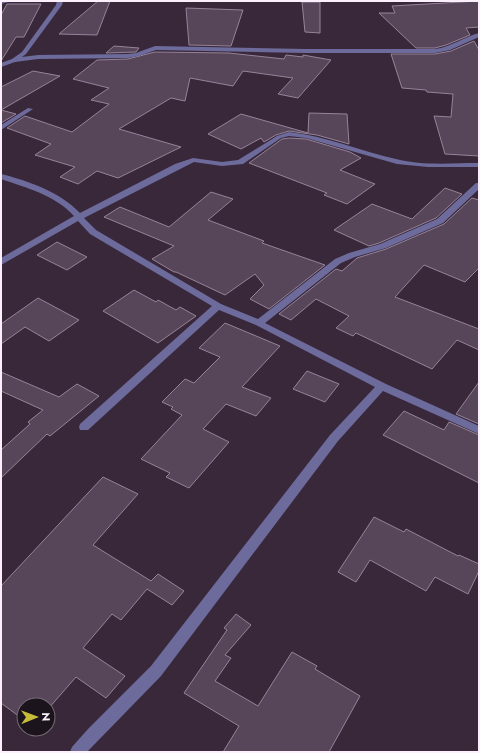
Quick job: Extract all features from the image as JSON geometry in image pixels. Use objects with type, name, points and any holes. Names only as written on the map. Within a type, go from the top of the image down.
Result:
[{"type":"street","points":[[1,2],[9,1]]},
{"type":"street","points":[[14,60],[24,53],[59,5],[60,1]]},
{"type":"street","points":[[1,65],[14,60],[38,57],[128,56],[137,55],[155,48],[306,52],[435,51],[450,49],[469,38],[479,35]]},
{"type":"street","points":[[1,128],[30,109]]},
{"type":"street","points":[[1,262],[79,217],[193,160],[222,164],[240,162],[279,137],[289,134],[307,136],[398,162],[428,165],[479,165]]},
{"type":"street","points":[[1,176],[48,193],[69,206],[93,232],[218,306],[260,323],[382,386],[479,430]]},
{"type":"street","points":[[260,323],[338,261],[352,255],[383,246],[440,221],[479,184]]},
{"type":"street","points":[[84,427],[218,306]]},
{"type":"street","points":[[77,752],[156,671],[334,438],[382,386]]},
{"type":"building","points":[[98,1],[110,1],[97,35],[59,34]]},
{"type":"building","points":[[479,1],[479,27],[466,28],[470,35],[435,48],[416,48],[379,13],[395,13],[392,6]]},
{"type":"building","points":[[302,2],[320,2],[320,33],[305,32]]},
{"type":"building","points":[[7,4],[41,4],[24,37],[16,37],[1,61],[1,15]]},
{"type":"building","points":[[186,8],[243,10],[231,46],[189,45]]},
{"type":"building","points":[[474,41],[479,50],[479,156],[445,154],[434,116],[451,117],[453,94],[402,88],[391,54],[435,54],[451,51]]},
{"type":"building","points":[[114,46],[139,48],[136,52],[106,53]]},
{"type":"building","points":[[155,52],[229,53],[284,59],[286,55],[303,57],[303,55],[331,60],[298,98],[278,94],[293,78],[243,71],[233,86],[190,78],[185,101],[171,98],[119,129],[181,147],[118,178],[97,171],[78,184],[60,177],[75,167],[35,155],[51,144],[7,128],[25,116],[72,132],[109,104],[91,100],[109,88],[73,79],[97,60],[128,59]]},
{"type":"building","points":[[33,71],[60,76],[1,110],[1,87]]},
{"type":"building","points":[[1,110],[16,114],[1,123]]},
{"type":"building","points":[[309,113],[347,114],[349,144],[317,135],[289,131],[276,135],[264,142],[261,138],[241,149],[208,134],[241,114],[308,133]]},
{"type":"building","points":[[282,139],[306,139],[350,152],[361,158],[340,170],[375,184],[347,204],[324,195],[327,193],[249,163]]},
{"type":"building","points":[[445,188],[462,194],[436,218],[379,243],[369,246],[334,230],[372,204],[412,219]]},
{"type":"building","points":[[211,192],[233,199],[208,220],[264,241],[262,243],[325,265],[269,309],[250,299],[264,285],[255,274],[225,295],[174,272],[152,259],[174,246],[104,217],[120,207],[169,227]]},
{"type":"building","points":[[472,198],[479,200],[479,268],[465,282],[424,265],[395,297],[479,329],[479,350],[457,340],[432,369],[356,333],[353,336],[336,328],[349,316],[316,299],[291,320],[279,314],[336,269],[342,271],[357,258],[386,249],[444,224]]},
{"type":"building","points":[[57,242],[87,257],[67,270],[37,255]]},
{"type":"building","points":[[134,290],[156,302],[158,300],[176,310],[180,307],[196,316],[158,343],[103,311]]},
{"type":"building","points":[[38,298],[79,320],[49,341],[25,327],[1,344],[1,324]]},
{"type":"building","points":[[225,323],[280,346],[242,387],[271,398],[256,416],[226,404],[203,429],[229,442],[189,488],[166,477],[170,473],[141,459],[182,415],[171,409],[173,407],[162,402],[185,379],[194,383],[220,357],[199,348]]},
{"type":"building","points":[[307,371],[339,384],[325,402],[293,389]]},
{"type":"building","points":[[1,372],[59,397],[77,384],[99,396],[50,436],[47,434],[1,478],[1,450],[30,424],[28,422],[43,410],[1,391]]},
{"type":"building","points":[[479,382],[479,424],[456,414]]},
{"type":"building","points":[[404,411],[444,430],[449,422],[479,435],[479,483],[383,435]]},
{"type":"building","points":[[103,477],[138,494],[93,545],[151,581],[158,574],[184,591],[172,605],[147,589],[121,620],[112,614],[83,648],[125,676],[106,698],[76,677],[56,700],[56,697],[16,697],[16,714],[1,703],[1,586]]},
{"type":"building","points":[[374,517],[404,532],[406,529],[458,556],[459,555],[479,564],[479,571],[468,594],[435,577],[426,591],[370,560],[356,582],[338,572]]},
{"type":"building","points":[[236,614],[251,625],[225,655],[231,658],[215,681],[258,706],[292,652],[317,666],[315,669],[360,696],[329,752],[223,752],[239,726],[184,693],[227,630],[224,628]]}]
